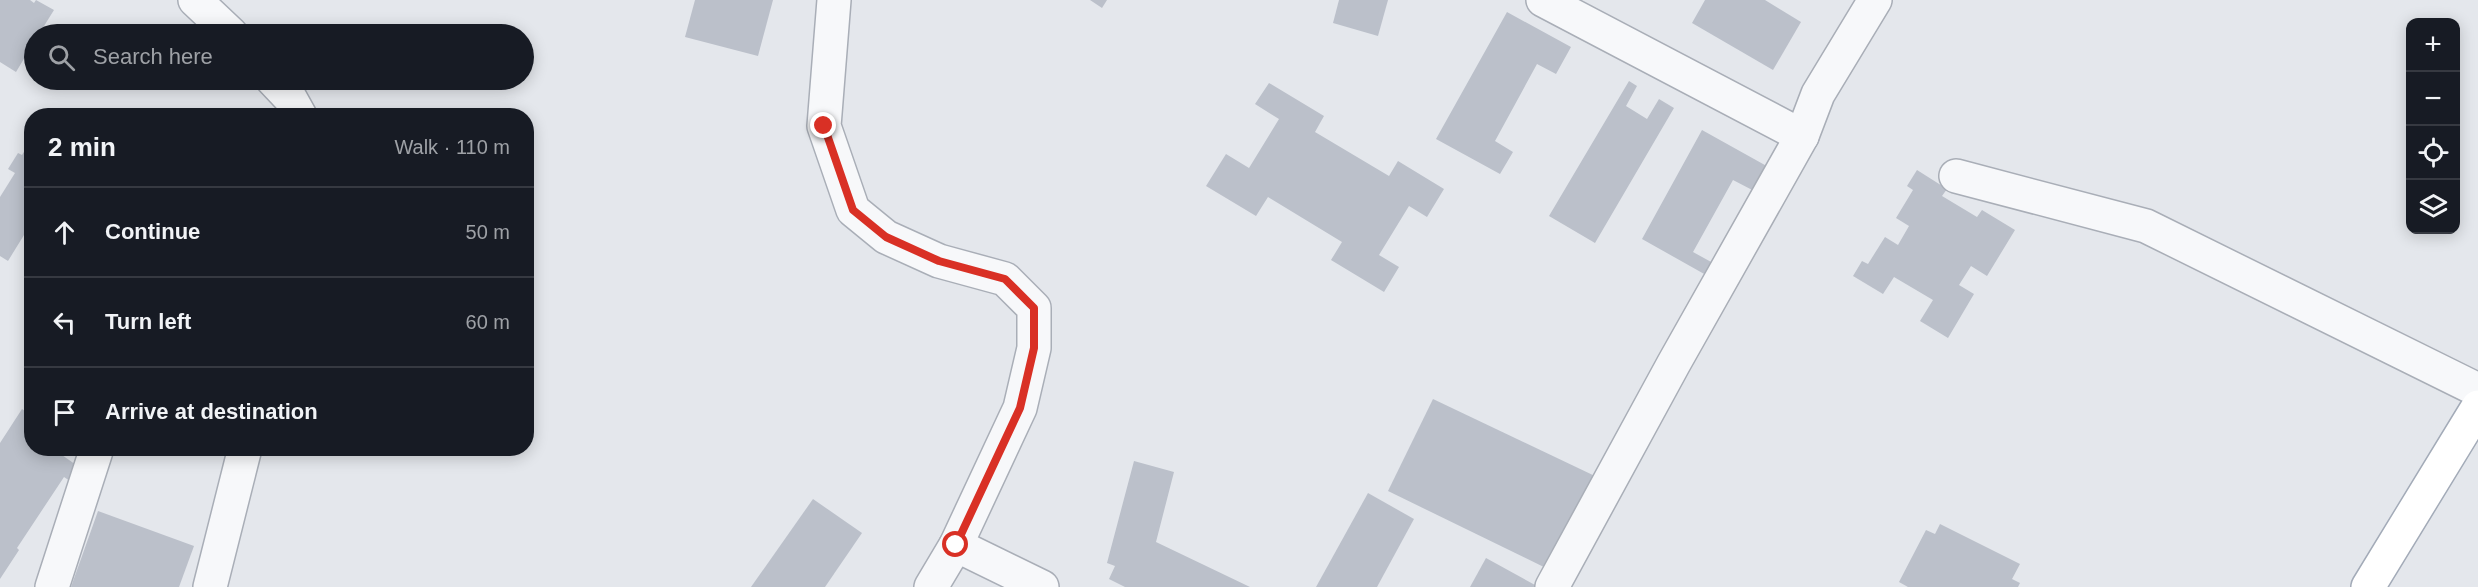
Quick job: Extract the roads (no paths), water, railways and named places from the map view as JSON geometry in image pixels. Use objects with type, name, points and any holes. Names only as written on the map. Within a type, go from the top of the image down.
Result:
[{"type":"main road","points":[[2368,587],[2478,407]]},
{"type":"street","points":[[195,0],[220,24]]},
{"type":"street","points":[[834,0],[824,126],[853,210],[886,237],[939,261],[1005,279],[1034,308],[1034,348],[1020,408],[956,545],[931,587]]},
{"type":"street","points":[[1543,0],[1802,136]]},
{"type":"street","points":[[1552,587],[1674,363],[1802,136],[1818,94],[1875,0]]},
{"type":"street","points":[[283,90],[291,98],[296,108]]},
{"type":"street","points":[[1956,176],[2146,226],[2478,390]]},
{"type":"street","points":[[52,587],[95,456]]},
{"type":"street","points":[[210,587],[243,456]]},
{"type":"street","points":[[956,545],[1042,587]]}]
